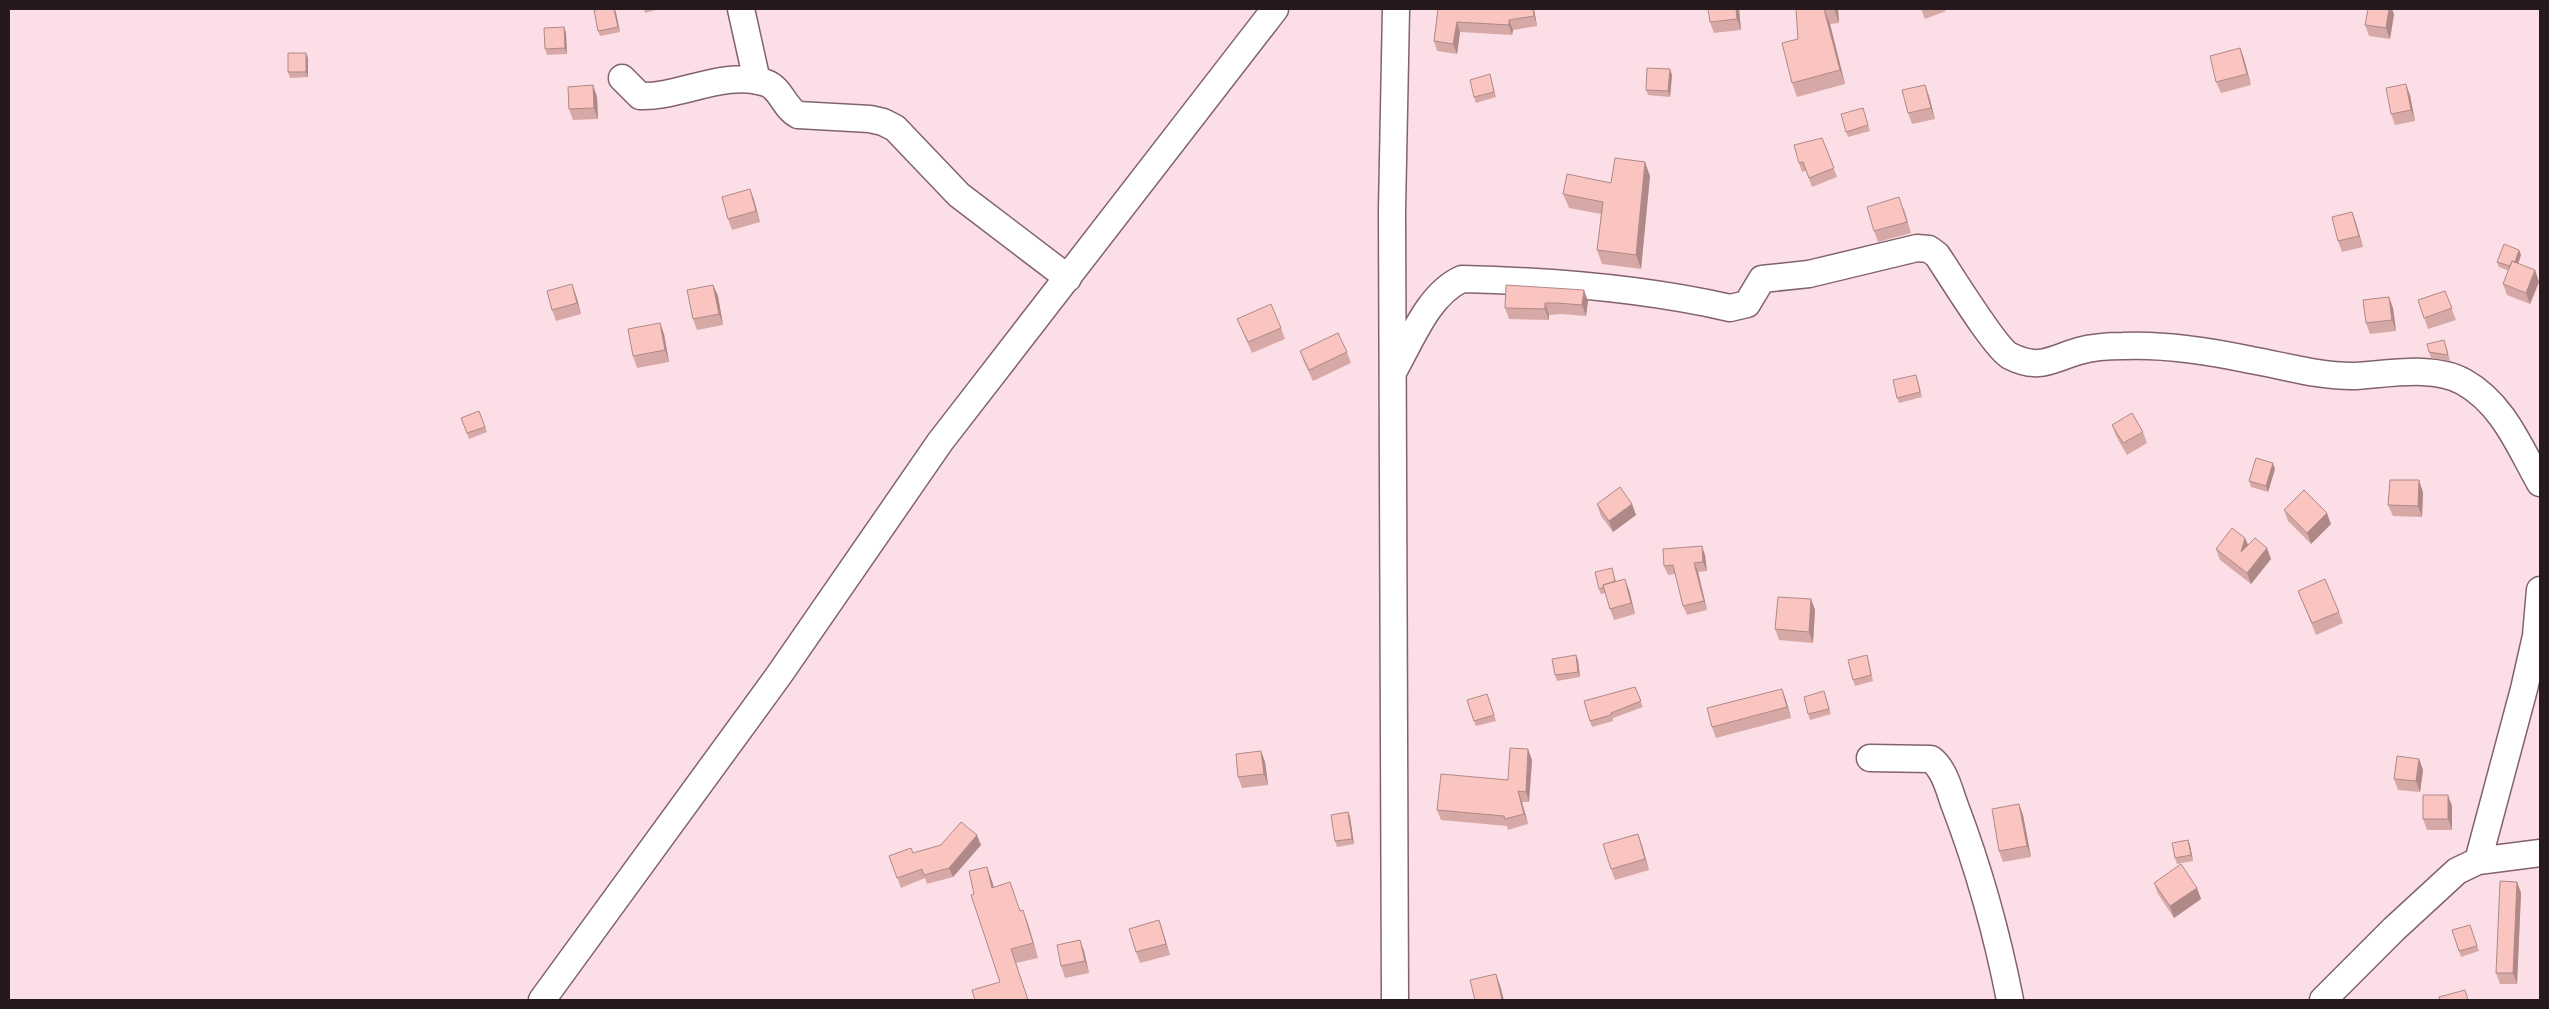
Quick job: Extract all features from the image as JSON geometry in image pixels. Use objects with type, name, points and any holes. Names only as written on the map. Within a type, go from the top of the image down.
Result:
[{"type":"street","points":[[741,9],[757,81]]},
{"type":"street","points":[[542,1000],[779,675],[940,442],[1275,9]]},
{"type":"street","points":[[1395,1000],[1392,210],[1396,9]]},
{"type":"street","points":[[622,78],[640,96],[655,97],[727,80],[757,81],[767,83],[774,88],[791,111],[798,114],[870,119],[883,122],[895,128],[959,195],[1068,278]]},
{"type":"street","points":[[1393,372],[1435,300],[1450,284],[1462,278],[1546,281],[1598,286],[1730,308],[1747,304],[1762,279],[1809,274],[1917,248],[1929,249],[1937,255],[1993,337],[2008,354],[2022,361],[2036,364],[2051,362],[2076,352],[2097,347],[2158,346],[2201,351],[2327,374],[2355,376],[2394,372],[2434,374],[2462,381],[2485,395],[2505,420],[2540,483]]},
{"type":"street","points":[[2478,861],[2524,689],[2536,636],[2540,590]]},
{"type":"street","points":[[1870,758],[1931,759],[1943,772],[1970,844],[1987,899],[2010,1000]]},
{"type":"street","points":[[2323,1000],[2435,888],[2457,871],[2478,861],[2540,853]]},
{"type":"building","points":[[614,9],[618,27],[598,31],[594,10]]},
{"type":"building","points":[[1438,9],[1533,9],[1534,16],[1509,20],[1509,25],[1457,22],[1453,44],[1434,41]]},
{"type":"building","points":[[1708,9],[1736,9],[1737,19],[1710,22]]},
{"type":"building","points":[[1796,9],[1824,9],[1840,70],[1792,83],[1782,43],[1798,39]]},
{"type":"building","points":[[2368,9],[2389,9],[2386,28],[2365,25]]},
{"type":"building","points":[[564,27],[565,48],[545,49],[544,28]]},
{"type":"building","points":[[2240,48],[2247,74],[2216,82],[2210,56]]},
{"type":"building","points":[[288,53],[306,53],[306,72],[288,72]]},
{"type":"building","points":[[1647,68],[1670,69],[1668,91],[1646,90]]},
{"type":"building","points":[[1490,74],[1494,92],[1474,97],[1470,80]]},
{"type":"building","points":[[2406,84],[2411,110],[2391,114],[2386,88]]},
{"type":"building","points":[[593,85],[594,108],[569,109],[568,87]]},
{"type":"building","points":[[1925,85],[1931,108],[1908,113],[1902,90]]},
{"type":"building","points":[[1863,108],[1868,125],[1846,132],[1841,114]]},
{"type":"building","points":[[1822,138],[1834,168],[1809,178],[1803,162],[1799,163],[1794,145]]},
{"type":"building","points":[[1615,158],[1645,162],[1636,255],[1597,250],[1603,202],[1563,194],[1567,174],[1611,183]]},
{"type":"building","points":[[750,189],[756,211],[728,219],[722,197]]},
{"type":"building","points":[[1899,197],[1907,222],[1874,231],[1867,207]]},
{"type":"building","points":[[2352,212],[2359,236],[2338,241],[2332,217]]},
{"type":"building","points":[[2504,244],[2519,250],[2515,262],[2512,261],[2510,266],[2497,262]]},
{"type":"building","points":[[2512,261],[2535,270],[2526,293],[2503,284]]},
{"type":"building","points":[[572,284],[577,303],[552,310],[547,291]]},
{"type":"building","points":[[713,285],[719,314],[693,319],[687,290]]},
{"type":"building","points":[[1506,285],[1584,290],[1582,305],[1545,303],[1545,309],[1505,308]]},
{"type":"building","points":[[2445,291],[2452,308],[2424,318],[2418,300]]},
{"type":"building","points":[[2389,297],[2392,320],[2366,323],[2363,300]]},
{"type":"building","points":[[1271,304],[1281,328],[1248,342],[1237,319]]},
{"type":"building","points":[[660,323],[665,350],[633,356],[628,329]]},
{"type":"building","points":[[1338,333],[1347,352],[1309,370],[1300,351]]},
{"type":"building","points":[[2444,340],[2448,355],[2429,352],[2427,344]]},
{"type":"building","points":[[1916,375],[1920,392],[1897,398],[1893,380]]},
{"type":"building","points":[[479,411],[485,427],[467,433],[461,418]]},
{"type":"building","points":[[2132,413],[2143,432],[2123,443],[2112,425]]},
{"type":"building","points":[[2256,458],[2273,463],[2266,486],[2249,481]]},
{"type":"building","points":[[2390,480],[2419,480],[2418,506],[2388,505]]},
{"type":"building","points":[[1620,487],[1632,504],[1609,521],[1597,504]]},
{"type":"building","points":[[2304,490],[2327,513],[2307,533],[2284,510]]},
{"type":"building","points":[[2232,528],[2245,538],[2241,552],[2255,538],[2267,548],[2247,573],[2216,549]]},
{"type":"building","points":[[1702,546],[1703,562],[1694,563],[1704,601],[1683,606],[1673,565],[1664,566],[1663,549]]},
{"type":"building","points":[[1612,568],[1615,581],[1603,585],[1604,587],[1599,589],[1595,572]]},
{"type":"building","points":[[1625,579],[1631,603],[1610,609],[1603,585]]},
{"type":"building","points":[[2325,579],[2339,612],[2312,623],[2298,591]]},
{"type":"building","points":[[1778,597],[1811,599],[1809,632],[1775,629]]},
{"type":"building","points":[[1576,655],[1578,672],[1555,675],[1552,659]]},
{"type":"building","points":[[1867,655],[1871,675],[1853,680],[1848,660]]},
{"type":"building","points":[[1635,687],[1641,701],[1611,713],[1611,715],[1590,721],[1584,701]]},
{"type":"building","points":[[1782,689],[1787,707],[1712,727],[1707,708]]},
{"type":"building","points":[[1824,691],[1829,709],[1808,714],[1804,697]]},
{"type":"building","points":[[1487,694],[1494,715],[1474,721],[1467,700]]},
{"type":"building","points":[[1510,748],[1528,749],[1526,792],[1518,791],[1524,814],[1505,819],[1504,816],[1437,810],[1441,774],[1508,780]]},
{"type":"building","points":[[1261,751],[1264,774],[1238,777],[1236,754]]},
{"type":"building","points":[[2397,756],[2419,759],[2416,781],[2394,779]]},
{"type":"building","points":[[2423,795],[2448,795],[2448,819],[2423,819]]},
{"type":"building","points":[[2019,804],[2027,846],[1999,851],[1992,809]]},
{"type":"building","points":[[1348,812],[1352,839],[1335,841],[1331,815]]},
{"type":"building","points":[[961,822],[977,835],[949,868],[924,875],[922,869],[897,878],[889,856],[911,848],[913,853],[941,845]]},
{"type":"building","points":[[1638,834],[1645,859],[1611,869],[1603,844]]},
{"type":"building","points":[[2188,840],[2191,855],[2175,858],[2172,843]]},
{"type":"building","points":[[2181,864],[2197,888],[2170,906],[2154,883]]},
{"type":"building","points":[[987,867],[992,888],[1010,882],[1020,911],[1023,910],[1033,943],[1011,949],[1028,1000],[975,1000],[972,990],[1000,982],[971,895],[974,894],[969,871]]},
{"type":"building","points":[[2500,881],[2517,882],[2513,973],[2496,973]]},
{"type":"building","points":[[1159,920],[1166,944],[1136,952],[1129,929]]},
{"type":"building","points":[[2470,925],[2477,946],[2459,951],[2452,930]]},
{"type":"building","points":[[1080,940],[1085,961],[1061,966],[1057,945]]},
{"type":"building","points":[[1496,974],[1502,1000],[1475,1000],[1470,980]]},
{"type":"building","points":[[2465,990],[2468,1000],[2440,1000],[2439,997]]}]
